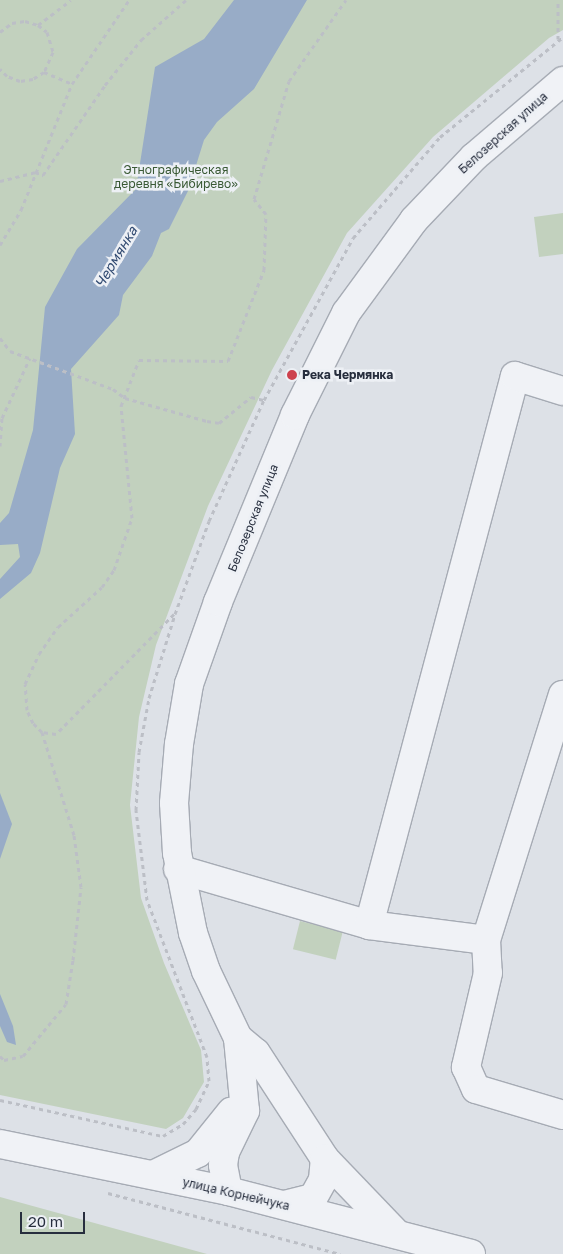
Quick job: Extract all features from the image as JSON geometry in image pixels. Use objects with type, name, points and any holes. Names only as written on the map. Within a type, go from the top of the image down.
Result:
[{"type":"street","name":"Белозерская улица","points":[[228,1192],[223,1165],[225,1152],[244,1111],[238,1038],[206,971],[193,933],[178,869],[174,803],[179,744],[190,684],[218,602],[295,415],[346,314],[414,220],[474,157],[563,81]]},
{"type":"street","points":[[368,925],[516,376],[563,391]]},
{"type":"street","points":[[563,695],[486,940],[488,974],[466,1068],[476,1089],[563,1115]]},
{"type":"street","points":[[178,869],[368,925],[486,940]]},
{"type":"street","name":"Белозерская улица","points":[[238,1038],[256,1053],[325,1159],[397,1234]]},
{"type":"street","name":"Белозерская улица","points":[[153,1175],[198,1153],[234,1108],[243,1084]]},
{"type":"street","name":"улица Корнейчука","points":[[0,1144],[153,1175],[284,1205],[471,1254]]},
{"type":"street","points":[[284,1205],[313,1198],[323,1180],[325,1159]]},
{"type":"path","points":[[38,25],[71,0]]},
{"type":"path","points":[[0,245],[21,210],[72,84],[129,0]]},
{"type":"path","points":[[0,182],[35,172],[43,175],[105,85],[141,40],[186,0]]},
{"type":"path","points":[[0,1056],[4,1060],[23,1056],[66,1004],[81,887],[74,835],[42,732],[27,710],[25,684],[39,654],[58,627],[102,587],[114,570],[132,518],[121,406],[126,398],[139,360],[228,361],[264,270],[266,214],[254,199],[289,81],[346,0]]},
{"type":"path","points":[[558,0],[558,40]]},
{"type":"path","points":[[0,32],[12,23],[26,21],[38,25],[46,32],[53,52],[44,72],[33,79],[20,81],[7,76],[0,69]]},
{"type":"path","points":[[0,1100],[163,1136],[183,1124],[196,1109],[209,1081],[207,1057],[147,900],[136,810],[139,752],[149,698],[175,614],[209,521],[264,400],[333,270],[378,206],[440,137],[563,37]]},
{"type":"path","points":[[44,72],[72,84]]},
{"type":"path","points":[[0,338],[10,351],[113,389],[126,398],[219,423],[251,397],[264,400]]},
{"type":"path","points":[[0,446],[2,418],[30,358]]},
{"type":"path","points":[[42,732],[56,734],[175,614]]},
{"type":"path","points":[[102,1192],[340,1254]]},
{"type":"green space","name":"Этнографическая деревня «Бибирево»","points":[[0,0],[563,0],[563,30],[549,38],[433,137],[347,233],[272,370],[208,506],[156,645],[139,717],[130,805],[141,898],[164,963],[201,1050],[204,1082],[183,1118],[166,1129],[0,1095]]},
{"type":"green space","points":[[563,213],[563,254],[539,257],[534,217]]},
{"type":"green space","points":[[300,921],[343,932],[336,960],[293,949]]},
{"type":"green space","points":[[0,1197],[207,1254],[0,1254]]},
{"type":"water","name":"Чермянка","points":[[234,0],[307,0],[254,89],[217,122],[204,140],[188,191],[169,229],[161,233],[152,256],[123,295],[119,315],[71,369],[75,434],[60,468],[40,553],[31,573],[0,599],[0,579],[20,557],[18,544],[0,545],[0,523],[9,513],[33,430],[45,307],[77,249],[136,189],[155,67],[204,39]]},
{"type":"water","points":[[0,793],[12,824],[0,859]]},
{"type":"water","points":[[0,994],[13,1026],[16,1045],[7,1042],[0,1026]]},
{"type":"place","name":"Река Чермянка","points":[[292,375]]}]
